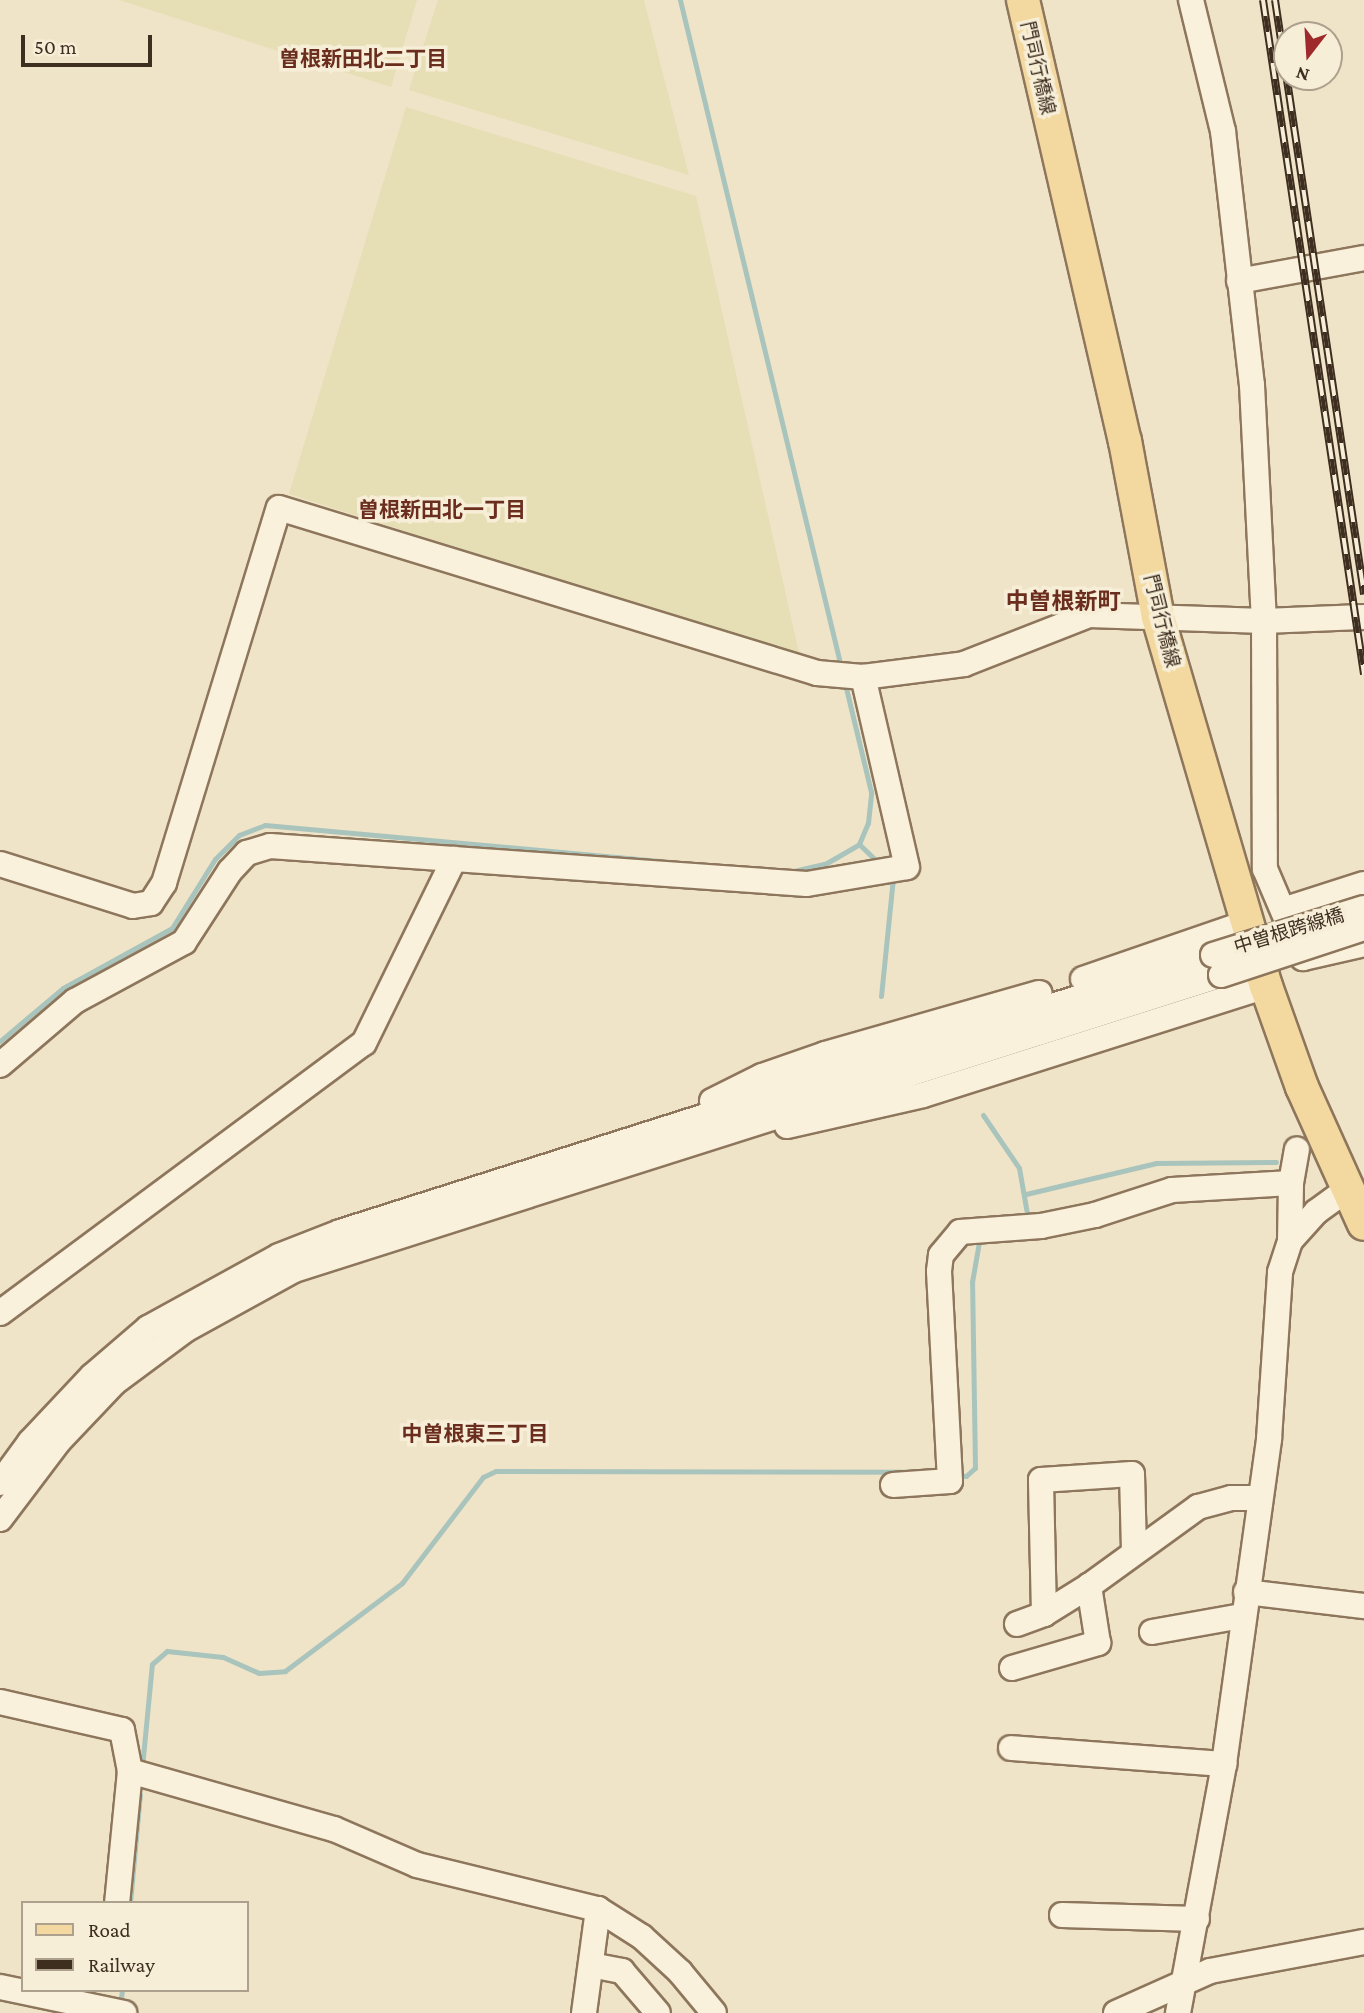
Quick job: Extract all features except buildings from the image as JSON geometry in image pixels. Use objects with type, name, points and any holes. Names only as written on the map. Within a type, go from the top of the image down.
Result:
[{"type":"main road","name":"門司行橋線","points":[[1023,0],[1125,441],[1158,617],[1266,986],[1346,1190],[1364,1224]]},
{"type":"street","points":[[1191,0],[1223,131],[1252,385],[1264,621],[1265,869],[1303,958],[1364,944]]},
{"type":"street","points":[[1240,281],[1364,258]]},
{"type":"street","points":[[0,864],[133,906],[151,903],[164,883],[279,508],[850,676],[964,664],[1089,615],[1264,621],[1364,617]]},
{"type":"street","points":[[0,1065],[75,1002],[184,942],[247,853],[270,846],[807,884],[907,867],[850,676]]},
{"type":"street","points":[[0,1313],[363,1043],[454,859]]},
{"type":"street","points":[[1283,910],[1364,884]]},
{"type":"street","name":"中曽根跨線橋","points":[[1217,965],[1364,908]]},
{"type":"street","points":[[644,1146],[762,1076],[1060,987],[1246,923]]},
{"type":"street","name":"中曽根跨線橋","points":[[1217,965],[1364,928]]},
{"type":"street","points":[[0,1483],[30,1442],[92,1376],[148,1328],[213,1288],[340,1232],[644,1146],[1217,965]]},
{"type":"street","points":[[0,1519],[58,1441],[114,1383],[185,1330],[239,1297],[316,1262],[644,1146],[923,1095],[1266,986]]},
{"type":"street","points":[[1178,2013],[1186,1983],[1224,1764],[1244,1604],[1261,1498],[1276,1383],[1280,1272],[1290,1241],[1292,1183],[1297,1150]]},
{"type":"street","points":[[893,1485],[950,1472],[941,1255],[960,1232],[1028,1226],[1095,1215],[1171,1190],[1292,1183]]},
{"type":"street","points":[[1290,1241],[1316,1212],[1346,1190]]},
{"type":"street","points":[[1044,1614],[1041,1480],[1132,1474],[1134,1549]]},
{"type":"street","points":[[1017,1624],[1044,1614],[1089,1586],[1134,1549],[1198,1507],[1231,1498],[1261,1498]]},
{"type":"street","points":[[1012,1668],[1098,1643],[1089,1586]]},
{"type":"street","points":[[1152,1632],[1244,1604],[1364,1606]]},
{"type":"street","points":[[0,1702],[122,1730],[138,1773],[117,1901]]},
{"type":"street","points":[[1011,1748],[1224,1764]]},
{"type":"street","points":[[138,1773],[334,1829],[418,1865],[598,1909],[661,1955],[715,2013]]},
{"type":"street","points":[[584,2013],[598,1909]]},
{"type":"street","points":[[1062,1914],[1197,1919]]},
{"type":"street","points":[[1116,2013],[1186,1983],[1247,1963],[1364,1942]]},
{"type":"street","points":[[591,1965],[622,1971],[658,2013]]},
{"type":"street","points":[[0,1987],[21,1991]]},
{"type":"street","points":[[29,1992],[111,2006]]},
{"type":"shaded area","points":[[119,0],[417,0],[391,87]]},
{"type":"shaded area","points":[[438,0],[644,0],[689,175],[409,90]]},
{"type":"shaded area","points":[[406,107],[696,196],[800,657],[289,494]]},
{"type":"waterway","points":[[680,0],[841,667]]},
{"type":"waterway","points":[[789,872],[825,864],[859,844],[868,823],[871,792],[845,684]]},
{"type":"waterway","points":[[0,1041],[63,988],[172,928],[215,859],[239,835],[265,825],[692,864]]},
{"type":"waterway","points":[[859,844],[881,865]]},
{"type":"waterway","points":[[881,996],[893,877]]},
{"type":"waterway","points":[[983,1115],[1019,1168],[1028,1219]]},
{"type":"waterway","points":[[1026,1194],[1156,1163],[1276,1162]]},
{"type":"waterway","points":[[957,1475],[966,1476],[975,1468],[972,1282],[979,1242]]},
{"type":"waterway","points":[[142,1767],[152,1664],[167,1651],[223,1657],[259,1673],[285,1671],[402,1583],[483,1477],[496,1471],[909,1472]]},
{"type":"waterway","points":[[130,1901],[140,1794]]},
{"type":"waterway","points":[[120,2006],[122,1992]]},
{"type":"railway","points":[[1263,0],[1364,674]]},
{"type":"railway","points":[[1275,0],[1364,594]]},
{"type":"district","name":"曽根新田北二丁目","points":[[363,59]]},
{"type":"district","name":"曽根新田北一丁目","points":[[442,510]]},
{"type":"district","name":"中曽根新町","points":[[1063,601]]},
{"type":"district","name":"中曽根東三丁目","points":[[475,1434]]}]
